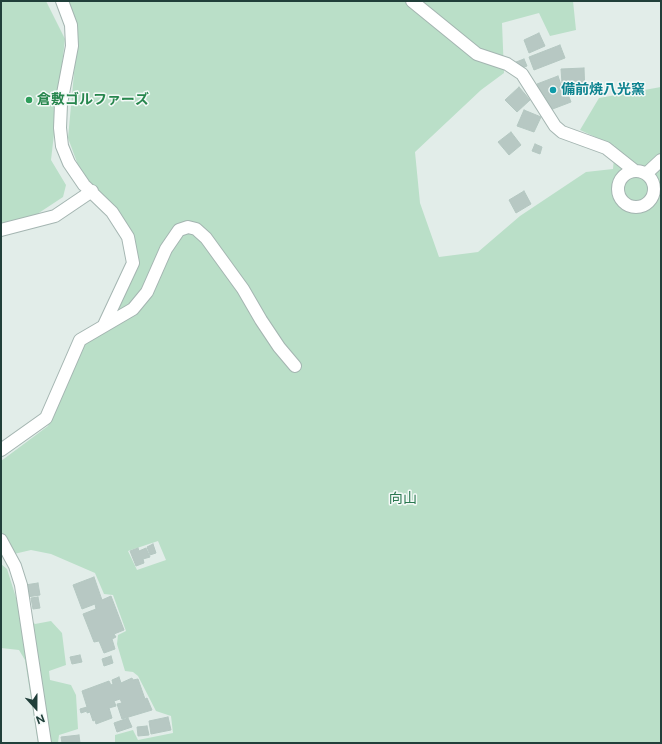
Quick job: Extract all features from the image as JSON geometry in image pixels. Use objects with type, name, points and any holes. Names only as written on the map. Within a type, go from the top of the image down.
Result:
[{"type":"street","points":[[62,1],[71,26],[72,46],[61,104],[60,128],[62,146],[69,164],[84,185],[92,191],[112,212],[128,237],[133,263],[104,325]]},
{"type":"street","points":[[412,1],[477,54],[507,64],[522,74],[555,126],[562,132],[606,148],[641,172],[657,188],[646,203],[633,206],[626,204],[618,194],[618,183],[625,174],[641,172],[661,160]]},
{"type":"street","points":[[1,230],[55,216],[92,191]]},
{"type":"street","points":[[1,450],[46,418],[80,340],[104,325],[117,320],[133,309],[147,292],[166,248],[179,230],[188,227],[196,229],[206,238],[243,289],[276,342],[295,366]]},
{"type":"street","points":[[1,540],[15,566],[22,585],[45,743]]},
{"type":"green space","name":"倉敷ゴルファーズ","points":[[1,1],[46,1],[65,39],[51,160],[66,185],[63,197],[16,228],[1,233]]},
{"type":"green space","name":"向山","points":[[66,1],[573,1],[576,30],[550,36],[539,13],[502,23],[504,73],[481,90],[415,152],[420,203],[439,257],[478,252],[520,216],[586,172],[613,169],[615,146],[580,130],[599,98],[661,87],[661,743],[115,743],[115,735],[133,730],[138,740],[173,733],[171,716],[156,711],[138,676],[133,672],[125,671],[117,644],[118,635],[126,631],[113,595],[104,594],[95,573],[51,554],[31,550],[1,557],[1,461],[48,426],[84,344],[110,330],[133,242],[123,218],[90,184],[78,165],[68,138],[76,52]],"holes":[[[158,541],[166,560],[137,570],[128,551]]]},
{"type":"green space","points":[[1,564],[7,569],[20,610],[35,624],[51,621],[62,633],[66,665],[49,671],[50,680],[71,685],[76,695],[78,729],[59,735],[58,743],[38,743],[25,660],[19,650],[1,648]]},
{"type":"building","points":[[539,33],[545,46],[529,53],[524,40]]},
{"type":"building","points":[[560,45],[565,58],[534,70],[529,57]]},
{"type":"building","points":[[524,59],[527,66],[519,69],[516,62]]},
{"type":"building","points":[[584,68],[585,94],[568,94],[568,83],[562,83],[561,69]]},
{"type":"building","name":"備前焼八光窯","points":[[558,76],[561,85],[564,84],[571,102],[550,110],[545,96],[542,97],[537,84]]},
{"type":"building","points":[[519,87],[530,100],[517,112],[505,100]]},
{"type":"building","points":[[524,110],[541,117],[534,132],[517,126]]},
{"type":"building","points":[[511,132],[521,145],[509,155],[498,142]]},
{"type":"building","points":[[535,144],[542,147],[540,154],[532,151]]},
{"type":"building","points":[[524,191],[531,204],[516,213],[509,200]]},
{"type":"building","points":[[153,544],[156,553],[150,555],[147,547]]},
{"type":"building","points":[[138,548],[139,551],[146,548],[150,557],[143,559],[144,563],[136,566],[130,551]]},
{"type":"building","points":[[94,577],[102,600],[111,596],[124,630],[114,634],[116,637],[112,639],[115,649],[104,653],[99,641],[94,642],[83,614],[96,609],[95,604],[82,609],[73,585]]},
{"type":"building","points":[[38,583],[40,595],[27,597],[25,585]]},
{"type":"building","points":[[38,597],[40,608],[33,609],[31,598]]},
{"type":"building","points":[[80,655],[82,662],[72,664],[70,657]]},
{"type":"building","points":[[111,656],[113,663],[104,666],[102,659]]},
{"type":"building","points":[[119,677],[121,683],[132,678],[133,680],[138,679],[145,699],[147,698],[152,710],[122,719],[117,704],[122,703],[120,699],[114,701],[116,706],[109,708],[112,718],[96,724],[95,720],[93,721],[90,712],[87,713],[87,711],[81,713],[80,709],[87,707],[82,691],[109,681],[111,685],[113,684],[112,680]]},
{"type":"building","points":[[168,717],[171,730],[151,734],[149,721]]},
{"type":"building","points":[[128,718],[132,727],[117,732],[114,723]]},
{"type":"building","points":[[147,726],[149,735],[138,736],[137,727]]},
{"type":"building","points":[[79,735],[80,743],[62,743],[61,737]]},
{"type":"place","name":"備前焼八光窯","points":[[553,90]]},
{"type":"place","name":"倉敷ゴルファーズ","points":[[29,100]]}]
